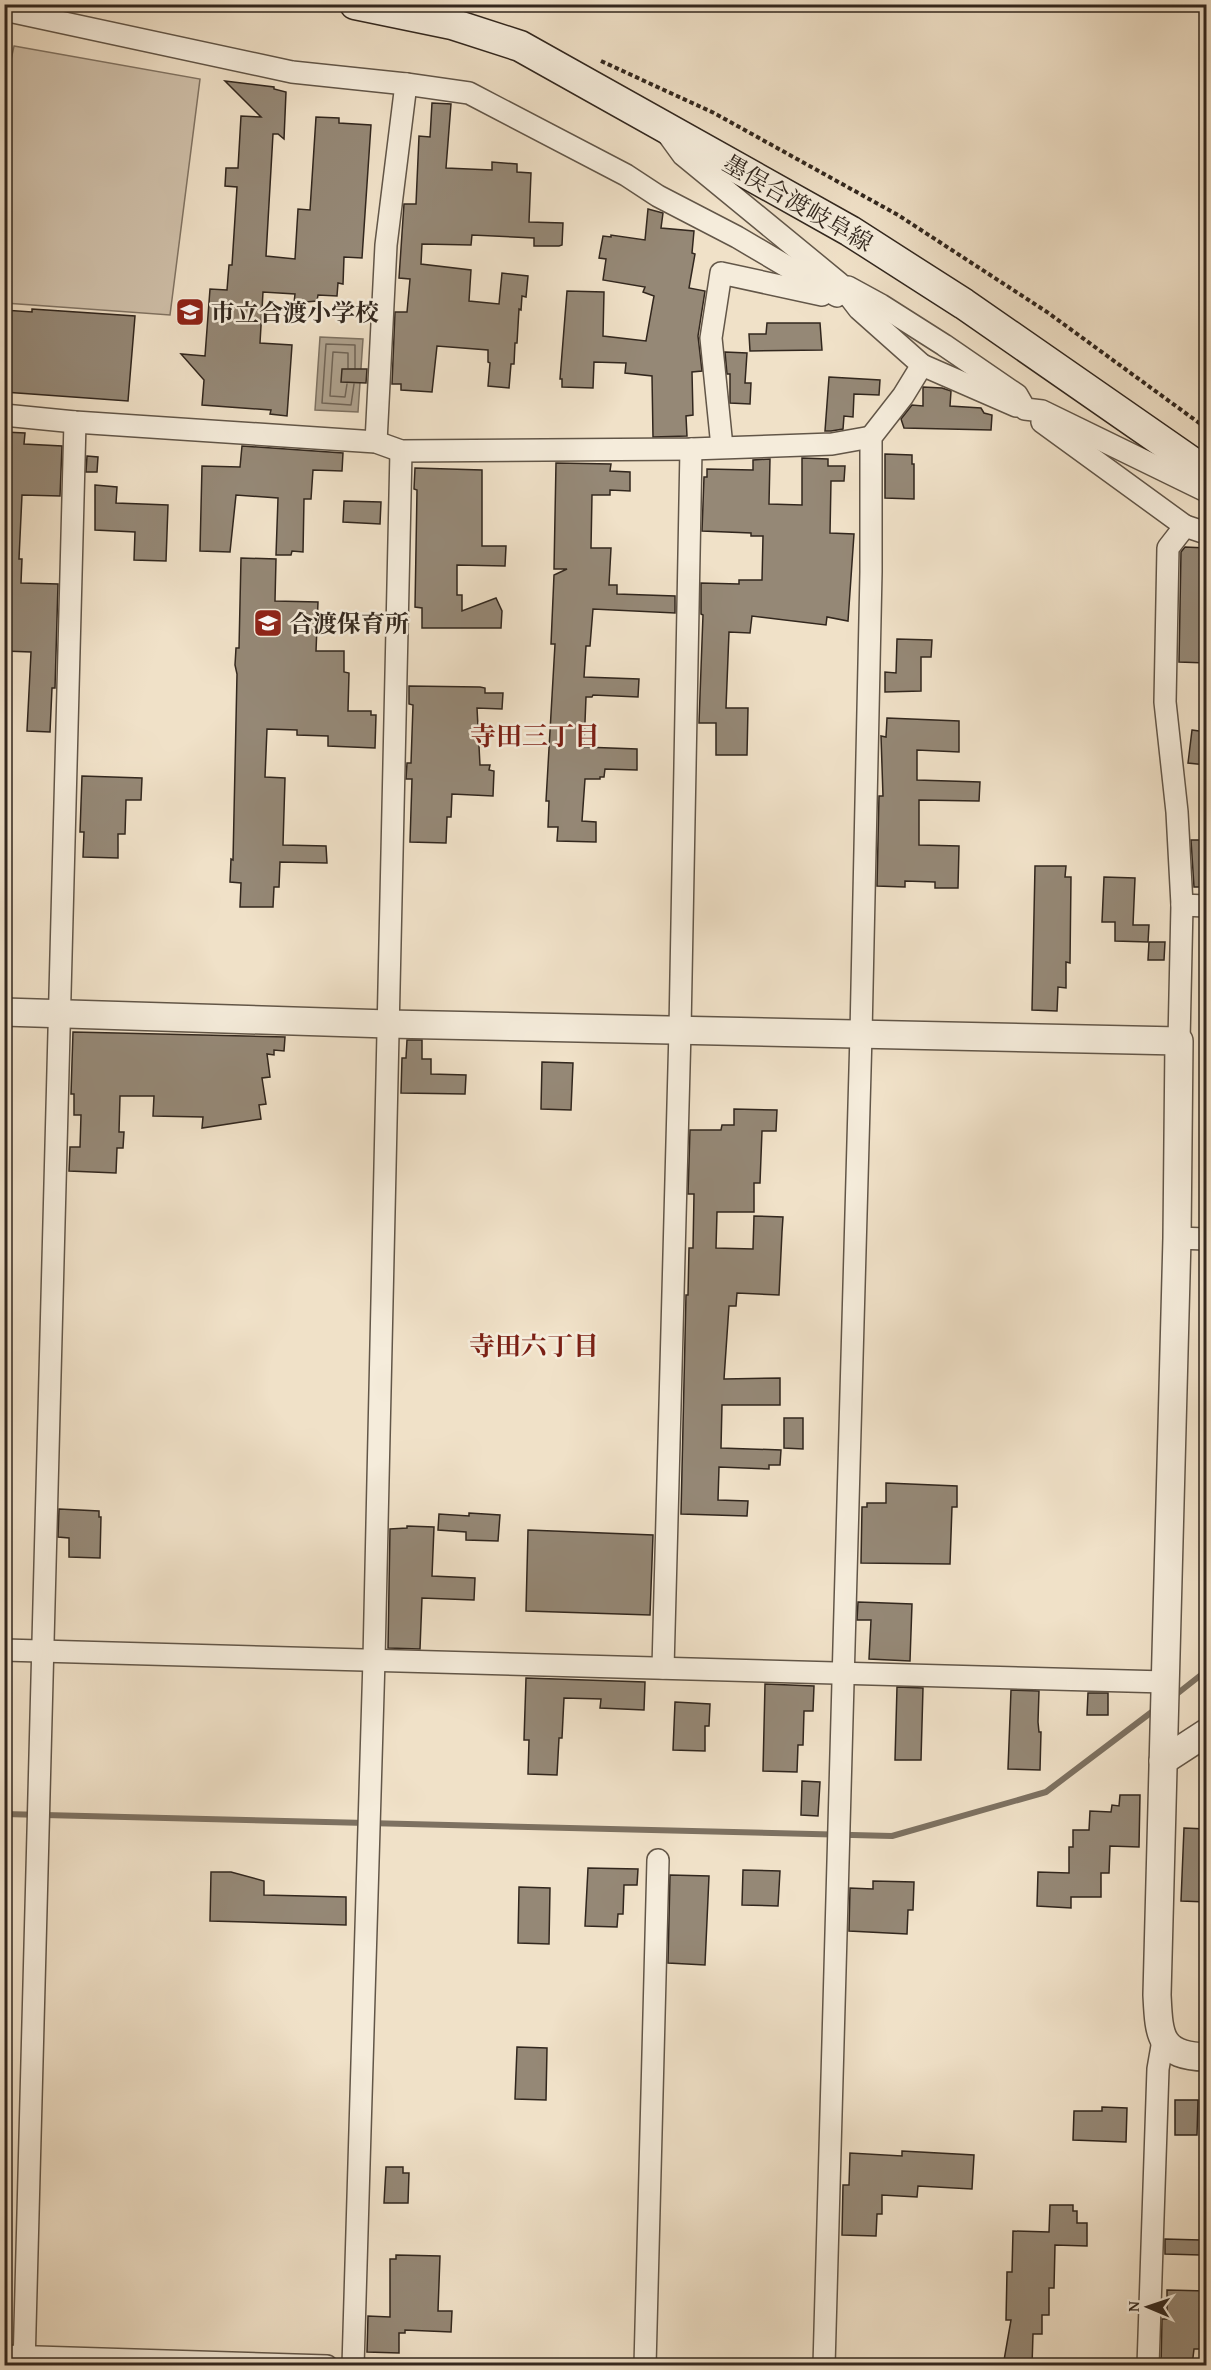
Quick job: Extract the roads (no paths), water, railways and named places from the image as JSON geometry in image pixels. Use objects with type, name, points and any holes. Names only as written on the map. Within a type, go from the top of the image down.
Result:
[{"type":"main road","name":"墨俣合渡岐阜線","points":[[356,4],[452,24],[520,46],[850,231],[964,304],[1206,472]]},
{"type":"street","points":[[4,10],[292,72],[469,93],[843,293],[881,304],[1017,395],[1025,409]]},
{"type":"street","points":[[376,442],[387,245],[406,84]]},
{"type":"street","points":[[662,125],[683,155],[843,293],[922,365],[1025,409],[1185,526],[1206,533]]},
{"type":"street","points":[[722,447],[711,338],[721,273],[811,294],[843,293]]},
{"type":"street","points":[[824,2366],[861,1034],[871,583],[871,437],[903,396],[922,365]]},
{"type":"street","points":[[1025,409],[1042,411],[1206,492]]},
{"type":"street","points":[[4,415],[75,422],[376,442],[401,452],[691,449],[832,444],[871,437]]},
{"type":"street","points":[[75,422],[38,1838],[18,2359],[327,2366]]},
{"type":"street","points":[[663,1668],[680,1030],[691,449]]},
{"type":"street","points":[[353,2366],[374,1659],[401,452]]},
{"type":"street","points":[[1148,2366],[1158,2069],[1163,2040],[1157,1995],[1177,1238],[1182,905],[1177,812],[1165,702],[1168,548],[1185,526]]},
{"type":"street","points":[[1182,905],[1206,906]]},
{"type":"street","points":[[4,1012],[388,1024],[1179,1041]]},
{"type":"street","points":[[1177,1238],[1206,1239]]},
{"type":"street","points":[[4,1650],[374,1659],[1165,1684]]},
{"type":"street","points":[[1164,1750],[1204,1736]]},
{"type":"street","points":[[645,2366],[657,1860]]},
{"type":"street","points":[[1163,2040],[1173,2051],[1194,2057],[1206,2057]]},
{"type":"water","points":[[320,337],[363,339],[358,412],[315,410]]},
{"type":"waterway","points":[[1173,1697],[1206,1671]]},
{"type":"waterway","points":[[4,1814],[892,1836],[1046,1792],[1157,1708]]},
{"type":"place","name":"市立合渡小学校","points":[[190,312]]},
{"type":"place","name":"合渡保育所","points":[[268,623]]},
{"type":"district","name":"寺田三丁目","points":[[535,735]]},
{"type":"district","name":"寺田六丁目","points":[[534,1345]]}]
